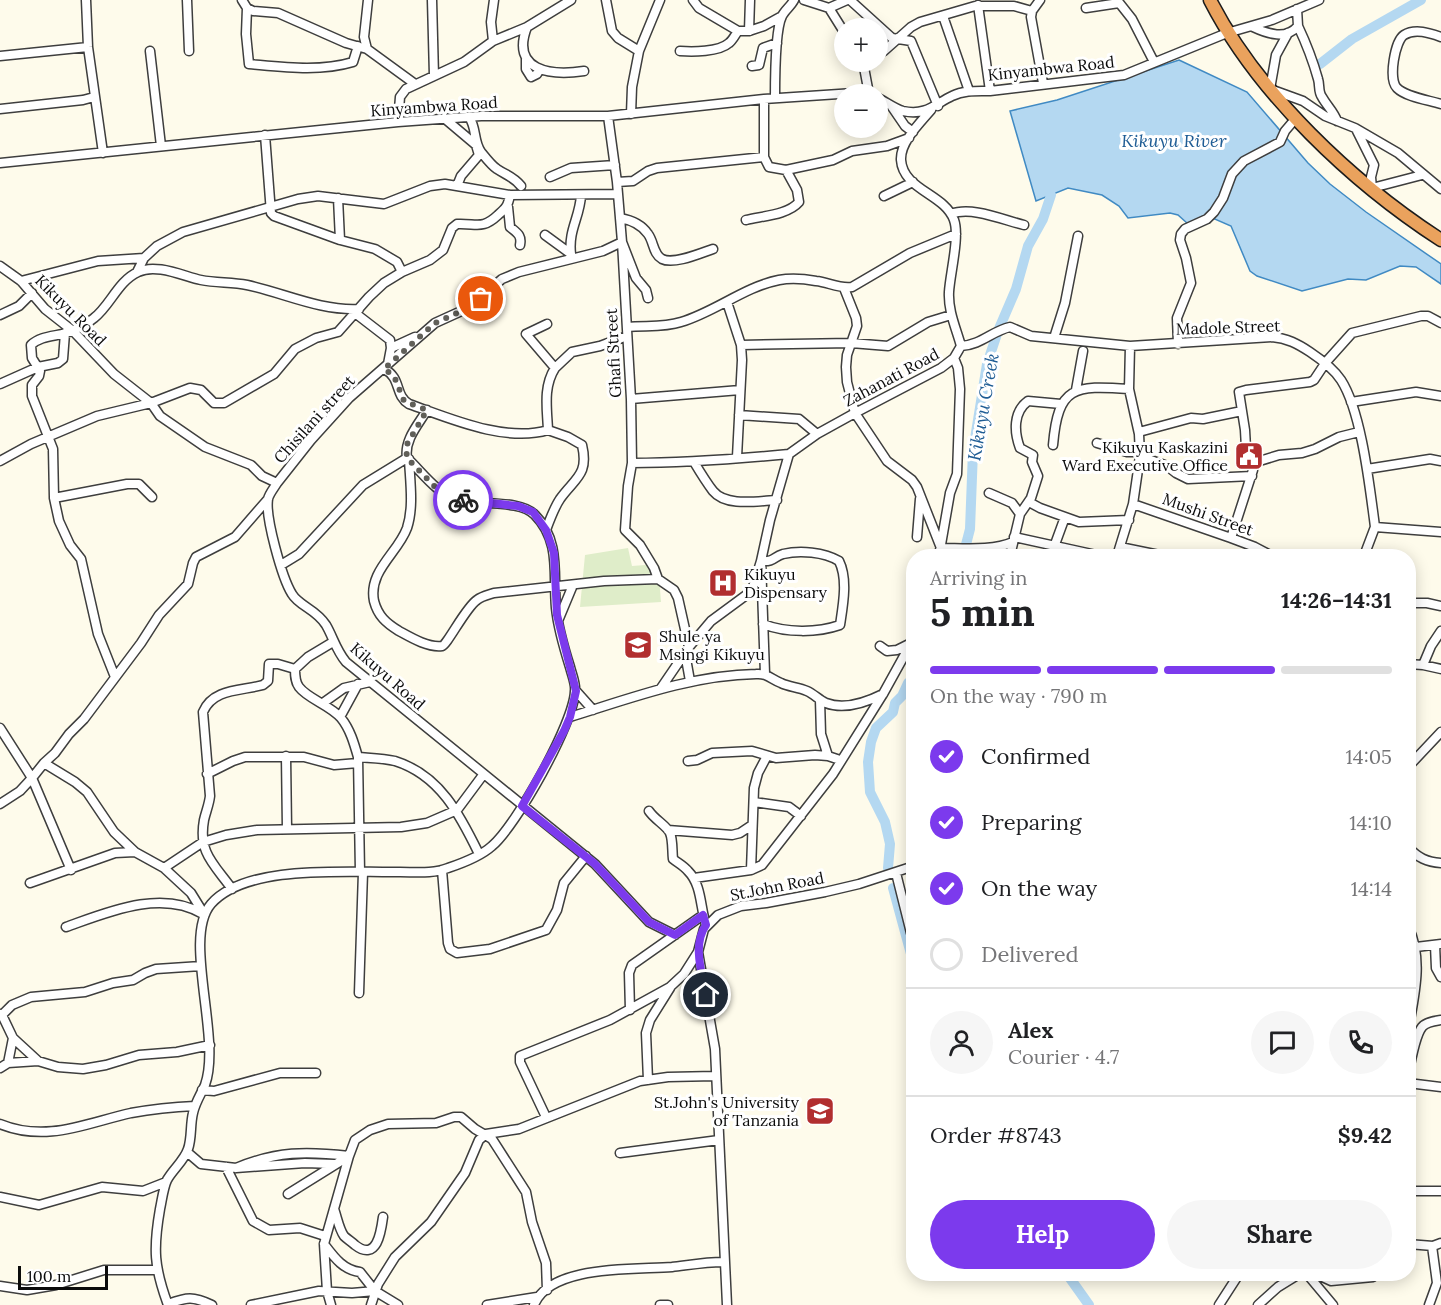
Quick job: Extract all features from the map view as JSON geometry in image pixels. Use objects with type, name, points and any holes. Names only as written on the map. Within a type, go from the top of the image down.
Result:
[{"type":"highway","points":[[1210,0],[1227,33],[1270,89],[1320,143],[1411,220],[1441,240]]},
{"type":"street","points":[[86,0],[88,46],[103,153]]},
{"type":"street","points":[[187,0],[189,51]]},
{"type":"street","points":[[244,4],[249,64],[284,68],[343,65],[353,62],[362,47],[368,0]]},
{"type":"street","points":[[432,0],[434,76]]},
{"type":"street","points":[[494,0],[491,22],[494,41]]},
{"type":"street","points":[[398,122],[400,97],[406,89],[464,62],[494,41],[527,27],[571,0]]},
{"type":"street","points":[[606,0],[612,31],[618,38],[639,51]]},
{"type":"street","points":[[631,114],[632,87],[639,51],[660,0]]},
{"type":"street","points":[[693,0],[699,8],[738,31],[749,31],[765,26],[789,9],[794,0]]},
{"type":"street","points":[[749,31],[750,0]]},
{"type":"street","points":[[804,0],[830,8],[849,0],[892,38],[911,41],[934,108],[911,135],[902,154],[901,161],[904,171],[913,182],[951,214],[957,211],[975,213],[1024,225]]},
{"type":"street","points":[[1040,0],[1032,11],[1043,83]]},
{"type":"street","points":[[1227,33],[1253,27],[1319,0]]},
{"type":"street","points":[[1086,8],[1118,1],[1132,19],[1154,62]]},
{"type":"street","points":[[244,4],[253,10],[278,13],[346,44],[362,47],[415,84]]},
{"type":"street","points":[[888,46],[920,22],[976,4],[1014,6],[1032,11]]},
{"type":"street","points":[[976,4],[990,91]]},
{"type":"street","points":[[830,8],[836,18]]},
{"type":"street","points":[[1297,9],[1298,26],[1317,74],[1322,98],[1337,121]]},
{"type":"street","points":[[775,98],[777,43],[782,15]]},
{"type":"street","points":[[943,16],[969,91]]},
{"type":"street","points":[[1253,27],[1274,34],[1288,33],[1298,26]]},
{"type":"street","points":[[527,27],[523,49],[526,69],[531,76],[537,74],[540,69],[564,74],[584,71]]},
{"type":"street","points":[[680,51],[692,52],[725,46],[731,42],[738,31]]},
{"type":"street","points":[[1441,37],[1424,32],[1404,35],[1399,39],[1391,72],[1392,81],[1396,87],[1404,92],[1441,104]]},
{"type":"street","name":"Kinyambwa Road","points":[[890,104],[904,112],[934,108],[953,96],[969,91],[990,91],[1124,75],[1227,33]]},
{"type":"street","points":[[1288,33],[1276,55],[1270,89],[1303,101],[1325,116],[1355,128],[1398,153],[1441,189]]},
{"type":"street","points":[[752,66],[759,65],[763,48],[777,43]]},
{"type":"street","points":[[0,56],[88,46]]},
{"type":"street","points":[[150,51],[161,146]]},
{"type":"street","name":"Kinyambwa Road","points":[[0,163],[444,118],[608,116],[764,99],[834,94]]},
{"type":"street","points":[[0,109],[94,97]]},
{"type":"street","points":[[764,99],[764,157],[769,167],[786,170],[852,152],[887,146],[911,135]]},
{"type":"street","points":[[890,104],[911,135]]},
{"type":"street","name":"Ghafi Street","points":[[608,116],[622,242],[631,399],[632,463],[625,530],[640,545],[658,579],[674,590],[678,598],[690,681]]},
{"type":"street","points":[[458,186],[461,176],[479,155],[475,129],[469,117]]},
{"type":"street","points":[[444,118],[454,129],[476,145],[496,168],[521,186]]},
{"type":"street","points":[[1178,344],[1177,318],[1191,283],[1180,240],[1181,234],[1191,225],[1207,219],[1223,198],[1236,169],[1251,156],[1280,142],[1284,131],[1296,118]]},
{"type":"street","points":[[1355,128],[1374,165],[1371,177],[1372,188],[1422,175]]},
{"type":"street","points":[[265,135],[271,213],[340,240],[375,249],[397,262],[402,272]]},
{"type":"street","points":[[617,182],[633,181],[657,168],[764,157]]},
{"type":"street","points":[[550,177],[571,168],[615,165]]},
{"type":"street","points":[[746,220],[781,212],[795,207],[799,202],[797,190],[786,170]]},
{"type":"street","points":[[884,196],[913,182]]},
{"type":"street","points":[[115,677],[98,634],[81,559],[70,545],[59,521],[54,498],[53,450],[32,396],[32,385],[40,373],[32,358],[32,345],[35,341],[69,332],[94,319],[112,296],[138,272],[144,258],[157,246],[183,232],[271,207],[318,196],[384,204],[430,186],[445,184],[510,195],[618,194]]},
{"type":"street","points":[[510,195],[509,225],[519,234],[520,245]]},
{"type":"street","points":[[545,235],[571,254],[571,231],[577,217],[581,195]]},
{"type":"street","points":[[338,198],[340,240]]},
{"type":"street","points":[[0,461],[97,416],[151,403],[190,388],[201,390],[214,403],[224,403],[274,374],[295,349],[316,338],[338,332],[384,283],[430,260],[443,250],[452,228],[457,224],[480,226],[491,222],[508,207]]},
{"type":"street","name":"Zahanati Road","points":[[789,454],[817,434],[941,368],[954,358],[961,346],[951,315],[949,292],[956,234],[956,223],[951,214]]},
{"type":"street","points":[[620,218],[633,222],[645,231],[656,253],[663,260],[695,256],[713,249]]},
{"type":"street","points":[[548,430],[546,397],[548,378],[572,352],[600,346],[627,332],[674,324],[705,313],[768,283],[782,280],[815,280],[844,288],[864,281],[910,253],[956,234]]},
{"type":"street","points":[[1054,338],[1065,303],[1078,236]]},
{"type":"street","points":[[622,242],[636,278],[646,290],[648,298]]},
{"type":"street","name":"Chisilani street","points":[[277,483],[311,440],[349,398],[435,323],[468,308],[502,279],[529,269],[603,250],[622,242]]},
{"type":"street","points":[[21,281],[98,261],[144,258]]},
{"type":"street","name":"Kikuyu Road","points":[[0,266],[21,281],[45,309],[114,374],[151,403],[160,416],[205,447],[251,465],[262,476],[277,483]]},
{"type":"street","points":[[138,272],[159,270],[203,280],[245,285],[332,309],[357,311],[390,340],[391,348],[386,367],[394,376],[404,401],[496,431],[538,433],[548,430],[582,445],[585,460],[576,481],[560,498],[546,530]]},
{"type":"street","points":[[844,288],[856,318],[846,367],[847,382],[855,413],[886,461],[912,480],[919,492],[939,549]]},
{"type":"street","points":[[0,315],[19,306],[32,293]]},
{"type":"street","points":[[728,302],[741,345],[742,360],[737,457]]},
{"type":"street","points":[[741,345],[851,343],[888,346],[928,322],[951,315]]},
{"type":"street","points":[[1231,537],[1252,476],[1253,463],[1246,448],[1239,396],[1242,391],[1314,380],[1346,339],[1360,330],[1421,316],[1428,316],[1441,322]]},
{"type":"street","points":[[547,324],[526,334],[555,368]]},
{"type":"street","name":"Madole Street","points":[[961,346],[974,345],[1010,327],[1031,336],[1130,346],[1280,338],[1299,344],[1326,362],[1341,380],[1351,402],[1359,432],[1375,527],[1367,549]]},
{"type":"street","points":[[0,384],[38,367],[58,363],[63,358],[69,332]]},
{"type":"street","points":[[391,348],[422,335]]},
{"type":"street","points":[[1078,340],[1083,351]]},
{"type":"street","points":[[1076,390],[1083,351],[1089,342]]},
{"type":"street","points":[[1119,549],[1133,504],[1140,456],[1139,432],[1129,389],[1130,346]]},
{"type":"street","points":[[941,549],[957,464],[960,389],[958,368],[954,358]]},
{"type":"street","points":[[1053,445],[1053,428],[1061,404],[1066,397],[1076,390],[1129,389]]},
{"type":"street","points":[[631,399],[740,390]]},
{"type":"street","points":[[1351,402],[1416,392],[1441,396]]},
{"type":"street","points":[[1012,549],[1020,514],[1029,502],[1038,476],[1032,462],[1033,455],[1020,448],[1017,439],[1016,422],[1021,406],[1028,401],[1061,404]]},
{"type":"street","points":[[427,410],[406,446],[410,506],[407,527],[377,576],[374,585],[376,609],[382,619],[392,627],[421,641],[444,646],[469,607],[477,599],[494,593],[604,580],[658,579]]},
{"type":"street","points":[[1139,432],[1191,418],[1203,419],[1242,411]]},
{"type":"street","points":[[739,415],[799,419],[817,434]]},
{"type":"street","points":[[1253,463],[1279,455],[1302,453],[1339,437],[1359,432]]},
{"type":"street","points":[[1097,443],[1127,452],[1138,452],[1140,456],[1167,466],[1188,479],[1252,476]]},
{"type":"street","points":[[632,463],[694,462],[789,454],[753,587],[749,593],[719,614],[687,650],[661,688]]},
{"type":"street","points":[[408,459],[438,490],[448,495],[472,502],[518,506],[533,512],[546,530],[556,563],[570,585]]},
{"type":"street","points":[[281,565],[299,554],[363,485],[408,459]]},
{"type":"street","points":[[1366,469],[1430,459],[1441,460]]},
{"type":"street","points":[[694,462],[713,492],[723,499],[777,500]]},
{"type":"street","points":[[0,804],[20,791],[84,719],[159,615],[188,584],[192,562],[196,557],[235,537],[268,498],[277,483]]},
{"type":"street","points":[[54,498],[127,484],[139,484],[152,497]]},
{"type":"street","points":[[917,537],[919,492]]},
{"type":"street","points":[[989,493],[1012,503],[1020,514]]},
{"type":"street","name":"Kikuyu Road","points":[[268,498],[272,542],[291,593],[298,601],[314,610],[326,625],[333,642],[346,662],[586,856],[649,922],[675,935]]},
{"type":"street","points":[[1029,502],[1065,517],[1087,522],[1129,520]]},
{"type":"street","name":"Mushi Street","points":[[1133,504],[1231,537],[1259,549]]},
{"type":"street","points":[[1054,548],[1065,517]]},
{"type":"street","points":[[1375,527],[1441,532]]},
{"type":"street","points":[[970,549],[1007,545],[1014,540],[1060,549]]},
{"type":"street","points":[[761,561],[771,561],[782,554],[815,552],[833,558],[842,566],[844,589],[840,625],[832,628],[786,631],[763,624]]},
{"type":"street","points":[[761,561],[765,674]]},
{"type":"street","points":[[556,563],[558,622],[576,691],[593,710]]},
{"type":"street","points":[[558,622],[570,585]]},
{"type":"street","points":[[1416,604],[1441,606]]},
{"type":"street","points":[[1423,665],[1431,646],[1441,631]]},
{"type":"street","points":[[333,642],[308,657],[295,669],[295,677],[298,687],[340,717],[350,730],[358,760],[362,872],[359,993]]},
{"type":"street","points":[[880,646],[887,651],[897,650],[906,644]]},
{"type":"street","points":[[694,878],[752,870],[762,865],[832,774],[883,694],[906,651]]},
{"type":"street","points":[[232,889],[212,865],[203,842],[205,817],[209,806],[203,712],[206,704],[219,694],[263,685],[267,681],[269,664],[295,669]]},
{"type":"street","points":[[1416,665],[1441,669]]},
{"type":"street","points":[[570,717],[661,688],[690,681],[740,674],[765,674],[777,682],[809,692],[820,700],[835,705],[849,705],[883,694]]},
{"type":"street","points":[[323,703],[344,688],[369,682]]},
{"type":"street","points":[[340,717],[358,684]]},
{"type":"street","points":[[212,1305],[198,1298],[184,1298],[168,1305],[156,1270],[155,1239],[166,1182],[187,1152],[195,1106],[208,1073],[210,1044],[201,966],[204,914],[219,897],[254,879],[274,876],[441,870],[479,854],[494,845],[522,806],[554,751],[570,717],[576,691]]},
{"type":"street","points":[[820,700],[821,734],[828,756]]},
{"type":"street","points":[[0,728],[32,778],[71,870]]},
{"type":"street","points":[[1416,759],[1441,732]]},
{"type":"street","points":[[687,761],[698,760],[712,753],[739,751],[752,751],[776,758],[815,755],[840,760]]},
{"type":"street","points":[[286,756],[287,829]]},
{"type":"street","points":[[752,870],[752,825],[756,781],[767,756]]},
{"type":"street","points":[[207,774],[245,757],[304,757],[334,765],[358,760],[392,760],[409,766],[432,781],[457,810],[479,854]]},
{"type":"street","points":[[44,763],[87,792],[114,832],[135,852],[164,868],[191,893],[204,914]]},
{"type":"street","points":[[164,868],[203,842],[226,835],[257,830],[359,828],[427,823],[457,810],[483,775]]},
{"type":"street","points":[[754,802],[789,807],[801,816]]},
{"type":"street","points":[[649,811],[668,830],[671,836],[673,859],[687,869],[694,878],[699,890],[706,925],[698,952],[715,1049],[723,1262],[727,1305]]},
{"type":"street","points":[[668,830],[732,835],[752,825]]},
{"type":"street","points":[[30,884],[116,854],[135,852]]},
{"type":"street","points":[[1416,855],[1431,862],[1441,863]]},
{"type":"street","points":[[441,870],[449,946],[457,953],[479,952],[546,930],[556,910],[564,883],[586,856]]},
{"type":"street","name":"St.John Road","points":[[706,925],[718,915],[741,906],[825,892],[906,869]]},
{"type":"street","points":[[896,873],[906,913]]},
{"type":"street","points":[[66,927],[93,917],[158,901],[190,906],[204,914]]},
{"type":"street","points":[[630,1010],[629,973],[632,965],[703,915]]},
{"type":"street","points":[[1416,983],[1416,946],[1438,945],[1436,968],[1441,976]]},
{"type":"street","points":[[546,1117],[520,1062],[520,1056],[610,1020],[670,987],[684,974],[698,952]]},
{"type":"street","points":[[38,1061],[13,1038],[1,1015],[12,1005],[31,997],[85,992],[112,983],[133,980],[156,969],[201,966]]},
{"type":"street","points":[[648,1080],[646,1033],[650,1020],[670,987]]},
{"type":"street","points":[[1416,1045],[1422,1027],[1441,1020]]},
{"type":"street","points":[[9,1063],[13,1038]]},
{"type":"street","points":[[0,1068],[9,1063],[38,1061],[58,1067],[83,1069],[139,1055],[177,1052],[210,1044]]},
{"type":"street","points":[[202,1090],[214,1091],[280,1073],[316,1073]]},
{"type":"street","points":[[371,1305],[378,1284],[395,1257],[431,1222],[465,1173],[479,1140],[486,1134],[519,1129],[633,1083],[668,1077],[715,1076]]},
{"type":"street","points":[[1416,1085],[1439,1089]]},
{"type":"street","points":[[0,1124],[34,1131],[54,1131],[87,1126],[164,1107],[195,1106]]},
{"type":"street","points":[[331,1305],[327,1291],[325,1240],[355,1140],[388,1124],[440,1123],[457,1116],[464,1118],[497,1145],[526,1192],[532,1222],[546,1263],[547,1290]]},
{"type":"street","points":[[620,1153],[719,1140]]},
{"type":"street","points":[[187,1152],[201,1164],[236,1168],[305,1163],[334,1164],[349,1156]]},
{"type":"street","points":[[236,1168],[257,1160],[293,1152],[349,1156]]},
{"type":"street","points":[[288,1194],[334,1164]]},
{"type":"street","points":[[226,1167],[253,1221],[269,1230],[300,1227],[325,1240],[342,1265],[352,1271],[360,1272],[375,1291],[398,1305]]},
{"type":"street","points":[[0,1197],[39,1205],[102,1187],[143,1191],[166,1182]]},
{"type":"street","points":[[1416,1191],[1441,1191]]},
{"type":"street","points":[[334,1208],[343,1235],[359,1248],[367,1250],[373,1248],[378,1242],[383,1217]]},
{"type":"street","points":[[1416,1244],[1437,1245],[1439,1283],[1429,1305]]},
{"type":"street","points":[[487,1305],[536,1301],[557,1283],[591,1271],[723,1262]]},
{"type":"street","points":[[0,1286],[27,1290],[56,1285],[104,1270],[156,1270]]},
{"type":"street","points":[[1219,1305],[1234,1281]]},
{"type":"street","points":[[1258,1305],[1288,1281]]},
{"type":"street","points":[[1314,1281],[1333,1305]]},
{"type":"street","points":[[251,1305],[272,1299],[327,1291],[352,1293],[375,1291]]},
{"type":"street","points":[[660,1305],[668,1305]]},
{"type":"green space","points":[[628,548],[632,566],[658,564],[661,602],[580,607],[585,555]]},
{"type":"water","name":"Kikuyu River","points":[[1179,60],[1247,92],[1308,163],[1330,184],[1441,264],[1441,284],[1416,267],[1400,266],[1366,280],[1348,279],[1302,291],[1257,276],[1250,271],[1231,226],[1208,216],[1188,224],[1178,215],[1170,213],[1128,218],[1119,206],[1102,195],[1068,188],[1036,201],[1010,111],[1057,100]]},
{"type":"waterway","name":"Kikuyu River","points":[[1320,64],[1352,39],[1421,0]]},
{"type":"waterway","name":"Kikuyu Creek","points":[[965,549],[970,529],[973,451],[987,364],[1016,289],[1028,246],[1043,219],[1051,195]]},
{"type":"waterway","name":"Kikuyu Creek","points":[[888,868],[890,844],[885,822],[870,792],[868,762],[876,728],[893,712],[895,703],[906,687]]},
{"type":"waterway","name":"Kikuyu Creek","points":[[893,888],[906,936]]},
{"type":"waterway","name":"Kikuyu Creek","points":[[1072,1281],[1089,1305]]},
{"type":"way so far","points":[[463,500],[458,500],[438,490],[407,458],[408,440],[427,410],[404,401],[396,379],[384,369],[435,323],[468,308],[481,299]]},
{"type":"place","name":"Kikuyu Kaskazini Ward Executive Office","points":[[1249,456]]},
{"type":"place","name":"Kikuyu Dispensary","points":[[723,583]]},
{"type":"place","name":"Shule ya Msingi Kikuyu","points":[[638,645]]},
{"type":"place","name":"St.John's University of Tanzania","points":[[820,1111]]},
{"type":"route","points":[[463,500],[518,506],[533,512],[546,530],[556,563],[557,615],[576,691],[564,731],[522,806],[595,864],[649,922],[675,935],[703,915],[706,925],[698,952],[706,995]]}]
